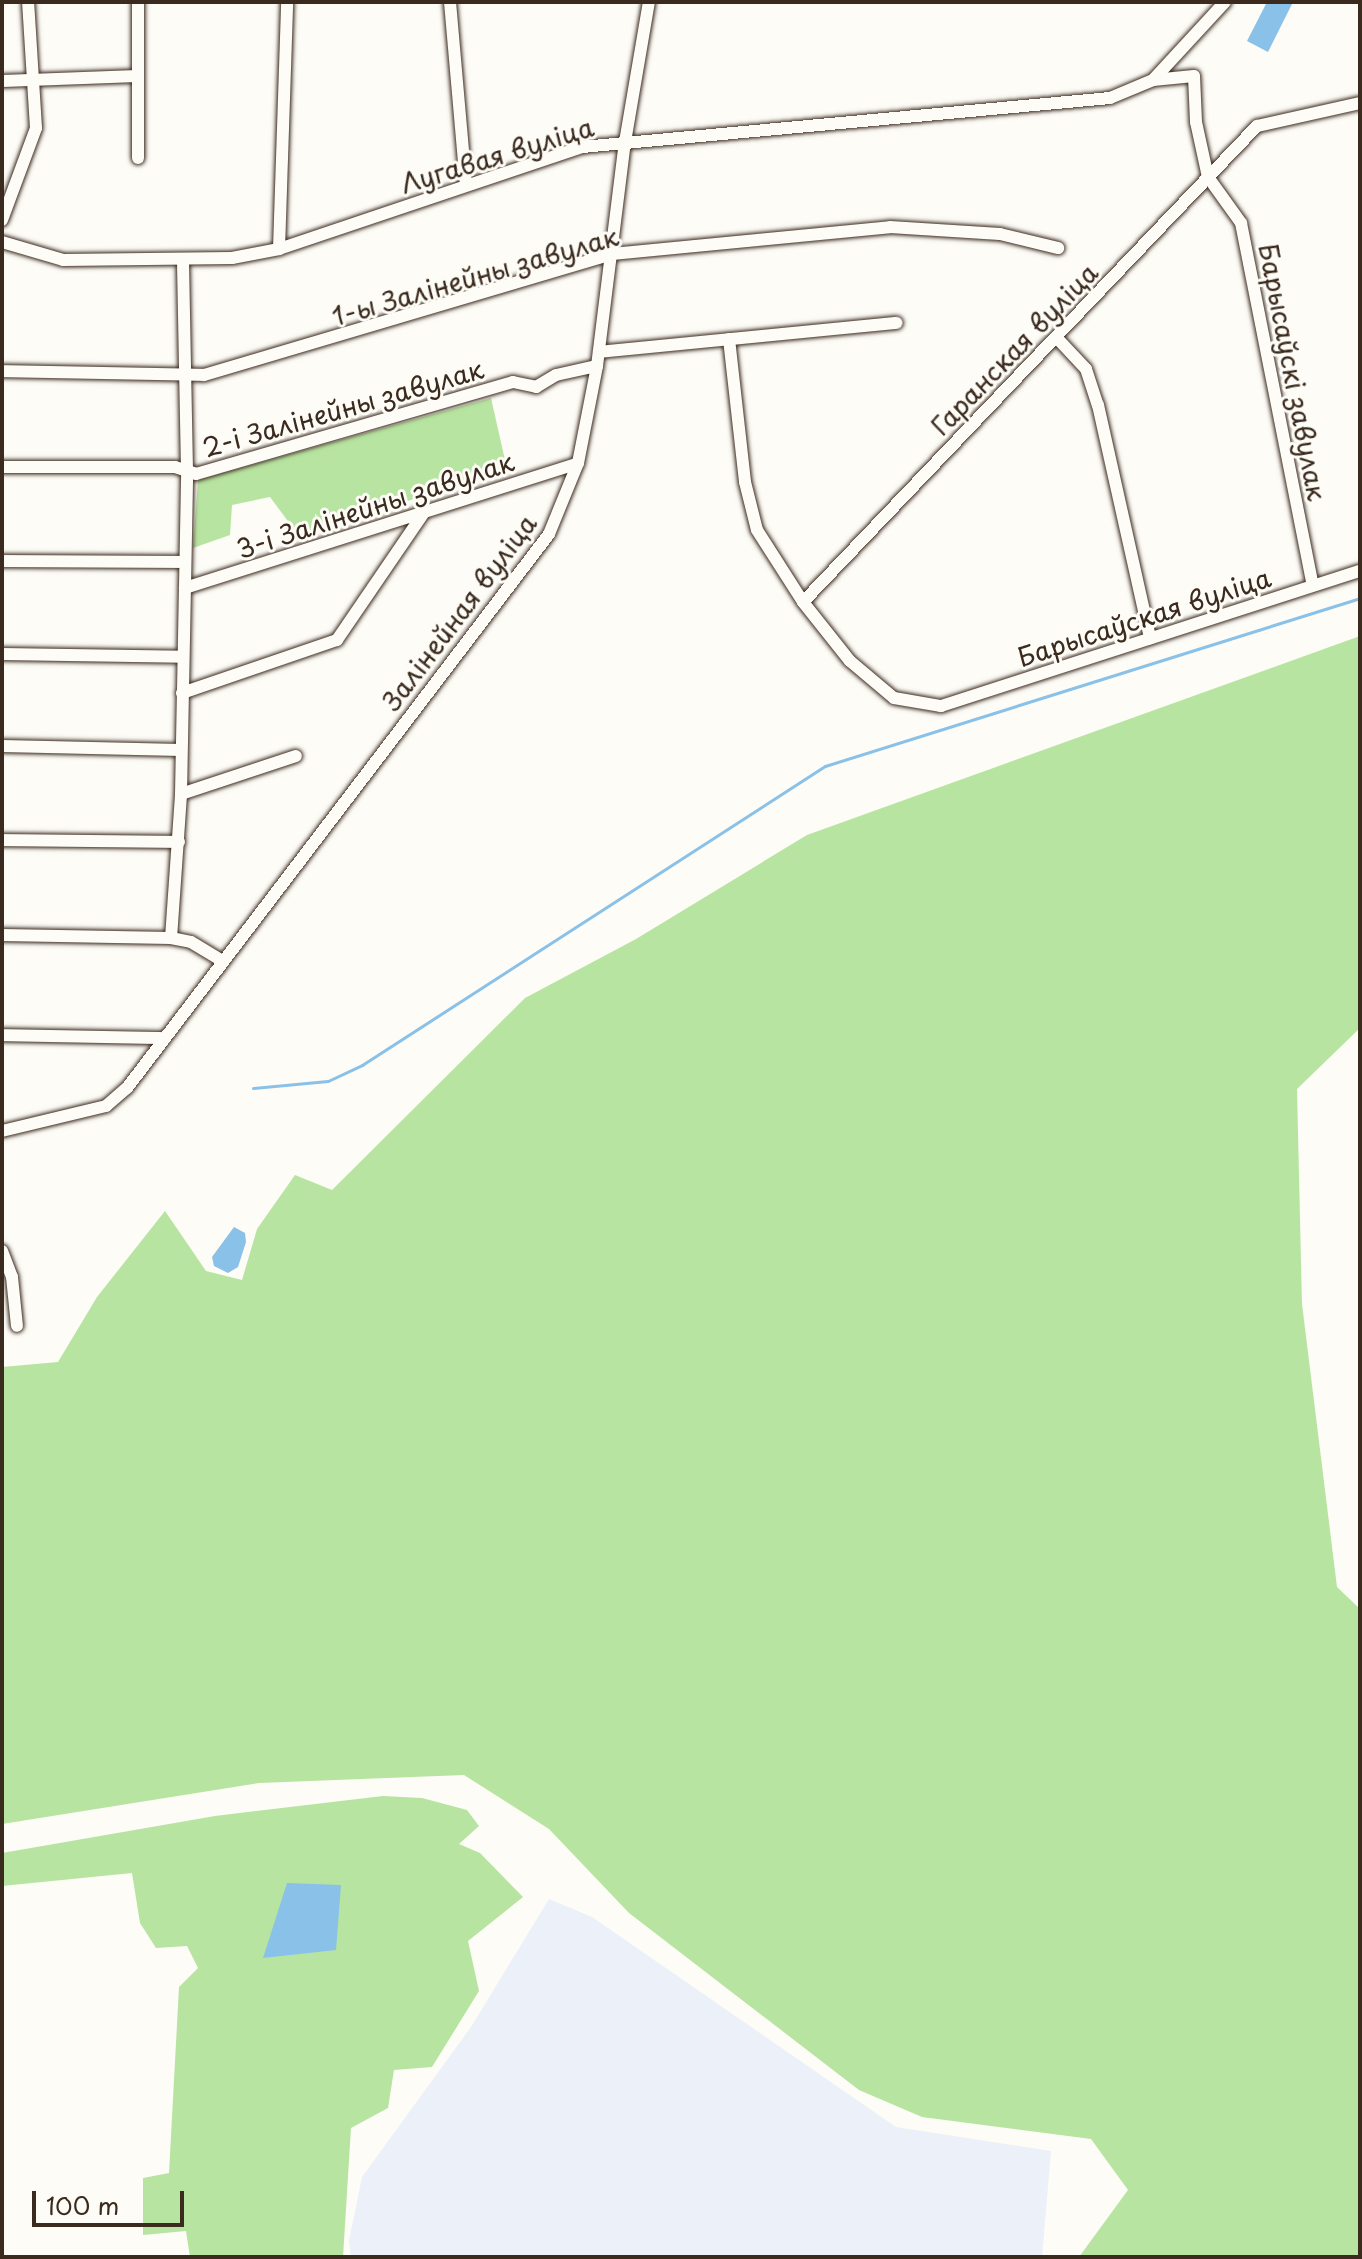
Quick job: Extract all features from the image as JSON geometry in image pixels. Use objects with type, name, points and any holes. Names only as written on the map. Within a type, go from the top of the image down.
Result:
[{"type":"street","points":[[2,220],[36,128],[28,2]]},
{"type":"street","points":[[138,2],[138,158]]},
{"type":"street","points":[[279,249],[287,2]]},
{"type":"street","points":[[450,2],[466,184]]},
{"type":"street","name":"Залінейная вуліца","points":[[2,1131],[106,1106],[127,1088],[549,534],[578,463],[597,366],[625,142],[649,2]]},
{"type":"street","points":[[1153,80],[1225,2]]},
{"type":"street","points":[[2,81],[138,76]]},
{"type":"street","points":[[1153,80],[1194,76],[1196,122],[1208,177]]},
{"type":"street","name":"Лугавая вуліца","points":[[2,242],[63,260],[183,261],[279,249],[582,147],[1110,98],[1153,80]]},
{"type":"street","name":"Гаранская вуліца","points":[[803,602],[1257,126],[1360,103]]},
{"type":"street","name":"Барысаўскі завулак","points":[[1208,177],[1241,223],[1313,585]]},
{"type":"street","name":"1-ы Залінейны завулак","points":[[2,371],[204,375],[296,351],[612,254],[890,227],[1000,234],[1058,248]]},
{"type":"street","points":[[171,938],[181,794],[185,588],[187,471],[183,261]]},
{"type":"street","points":[[599,352],[897,323]]},
{"type":"street","points":[[1056,337],[1086,369],[1098,405],[1150,638]]},
{"type":"street","points":[[729,339],[745,482],[757,530],[803,602]]},
{"type":"street","name":"2-і Залінейны завулак","points":[[2,467],[175,467],[196,474],[513,382],[536,387],[556,375],[597,366]]},
{"type":"street","name":"3-і Залінейны завулак","points":[[185,588],[578,463]]},
{"type":"street","points":[[182,693],[337,640],[423,514]]},
{"type":"street","points":[[2,561],[185,562]]},
{"type":"street","name":"Барысаўская вуліца","points":[[803,602],[850,661],[894,698],[941,706],[1360,571]]},
{"type":"street","points":[[2,654],[183,657]]},
{"type":"street","points":[[2,746],[181,750]]},
{"type":"street","points":[[181,794],[296,756]]},
{"type":"street","points":[[2,840],[179,842]]},
{"type":"street","points":[[2,935],[171,938],[191,942],[223,961]]},
{"type":"street","points":[[2,1035],[165,1038]]},
{"type":"street","points":[[2,1251],[12,1277],[17,1326]]},
{"type":"shaded area","points":[[549,1899],[592,1917],[896,2127],[1051,2151],[1042,2257],[351,2257],[349,2241],[362,2177],[471,2027]]},
{"type":"green space","points":[[491,398],[507,469],[299,536],[270,497],[232,505],[230,535],[193,548],[198,480]]},
{"type":"green space","points":[[1360,636],[1360,1028],[1297,1089],[1302,1304],[1337,1587],[1360,1609],[1360,2257],[1079,2257],[1128,2190],[1091,2139],[922,2117],[859,2090],[629,1913],[549,1829],[464,1775],[259,1783],[2,1824],[2,1367],[58,1362],[97,1297],[165,1211],[206,1271],[242,1280],[257,1229],[295,1175],[332,1190],[525,998],[636,939],[807,835]]},
{"type":"green space","points":[[383,1796],[422,1798],[467,1810],[479,1826],[459,1844],[480,1853],[523,1897],[468,1941],[479,1991],[432,2067],[394,2070],[388,2108],[351,2128],[343,2257],[190,2257],[186,2231],[143,2235],[143,2178],[169,2173],[179,1987],[198,1968],[187,1946],[156,1948],[140,1923],[132,1873],[2,1886],[2,1853],[215,1816]]},
{"type":"water","points":[[1267,2],[1293,2],[1268,52],[1247,41]]},
{"type":"water","points":[[234,1227],[245,1233],[246,1242],[238,1267],[228,1273],[214,1266],[212,1257]]},
{"type":"water","points":[[287,1883],[341,1885],[336,1950],[263,1958]]},
{"type":"waterway","points":[[253,1088],[328,1081],[362,1065],[825,766],[1360,598]]}]
